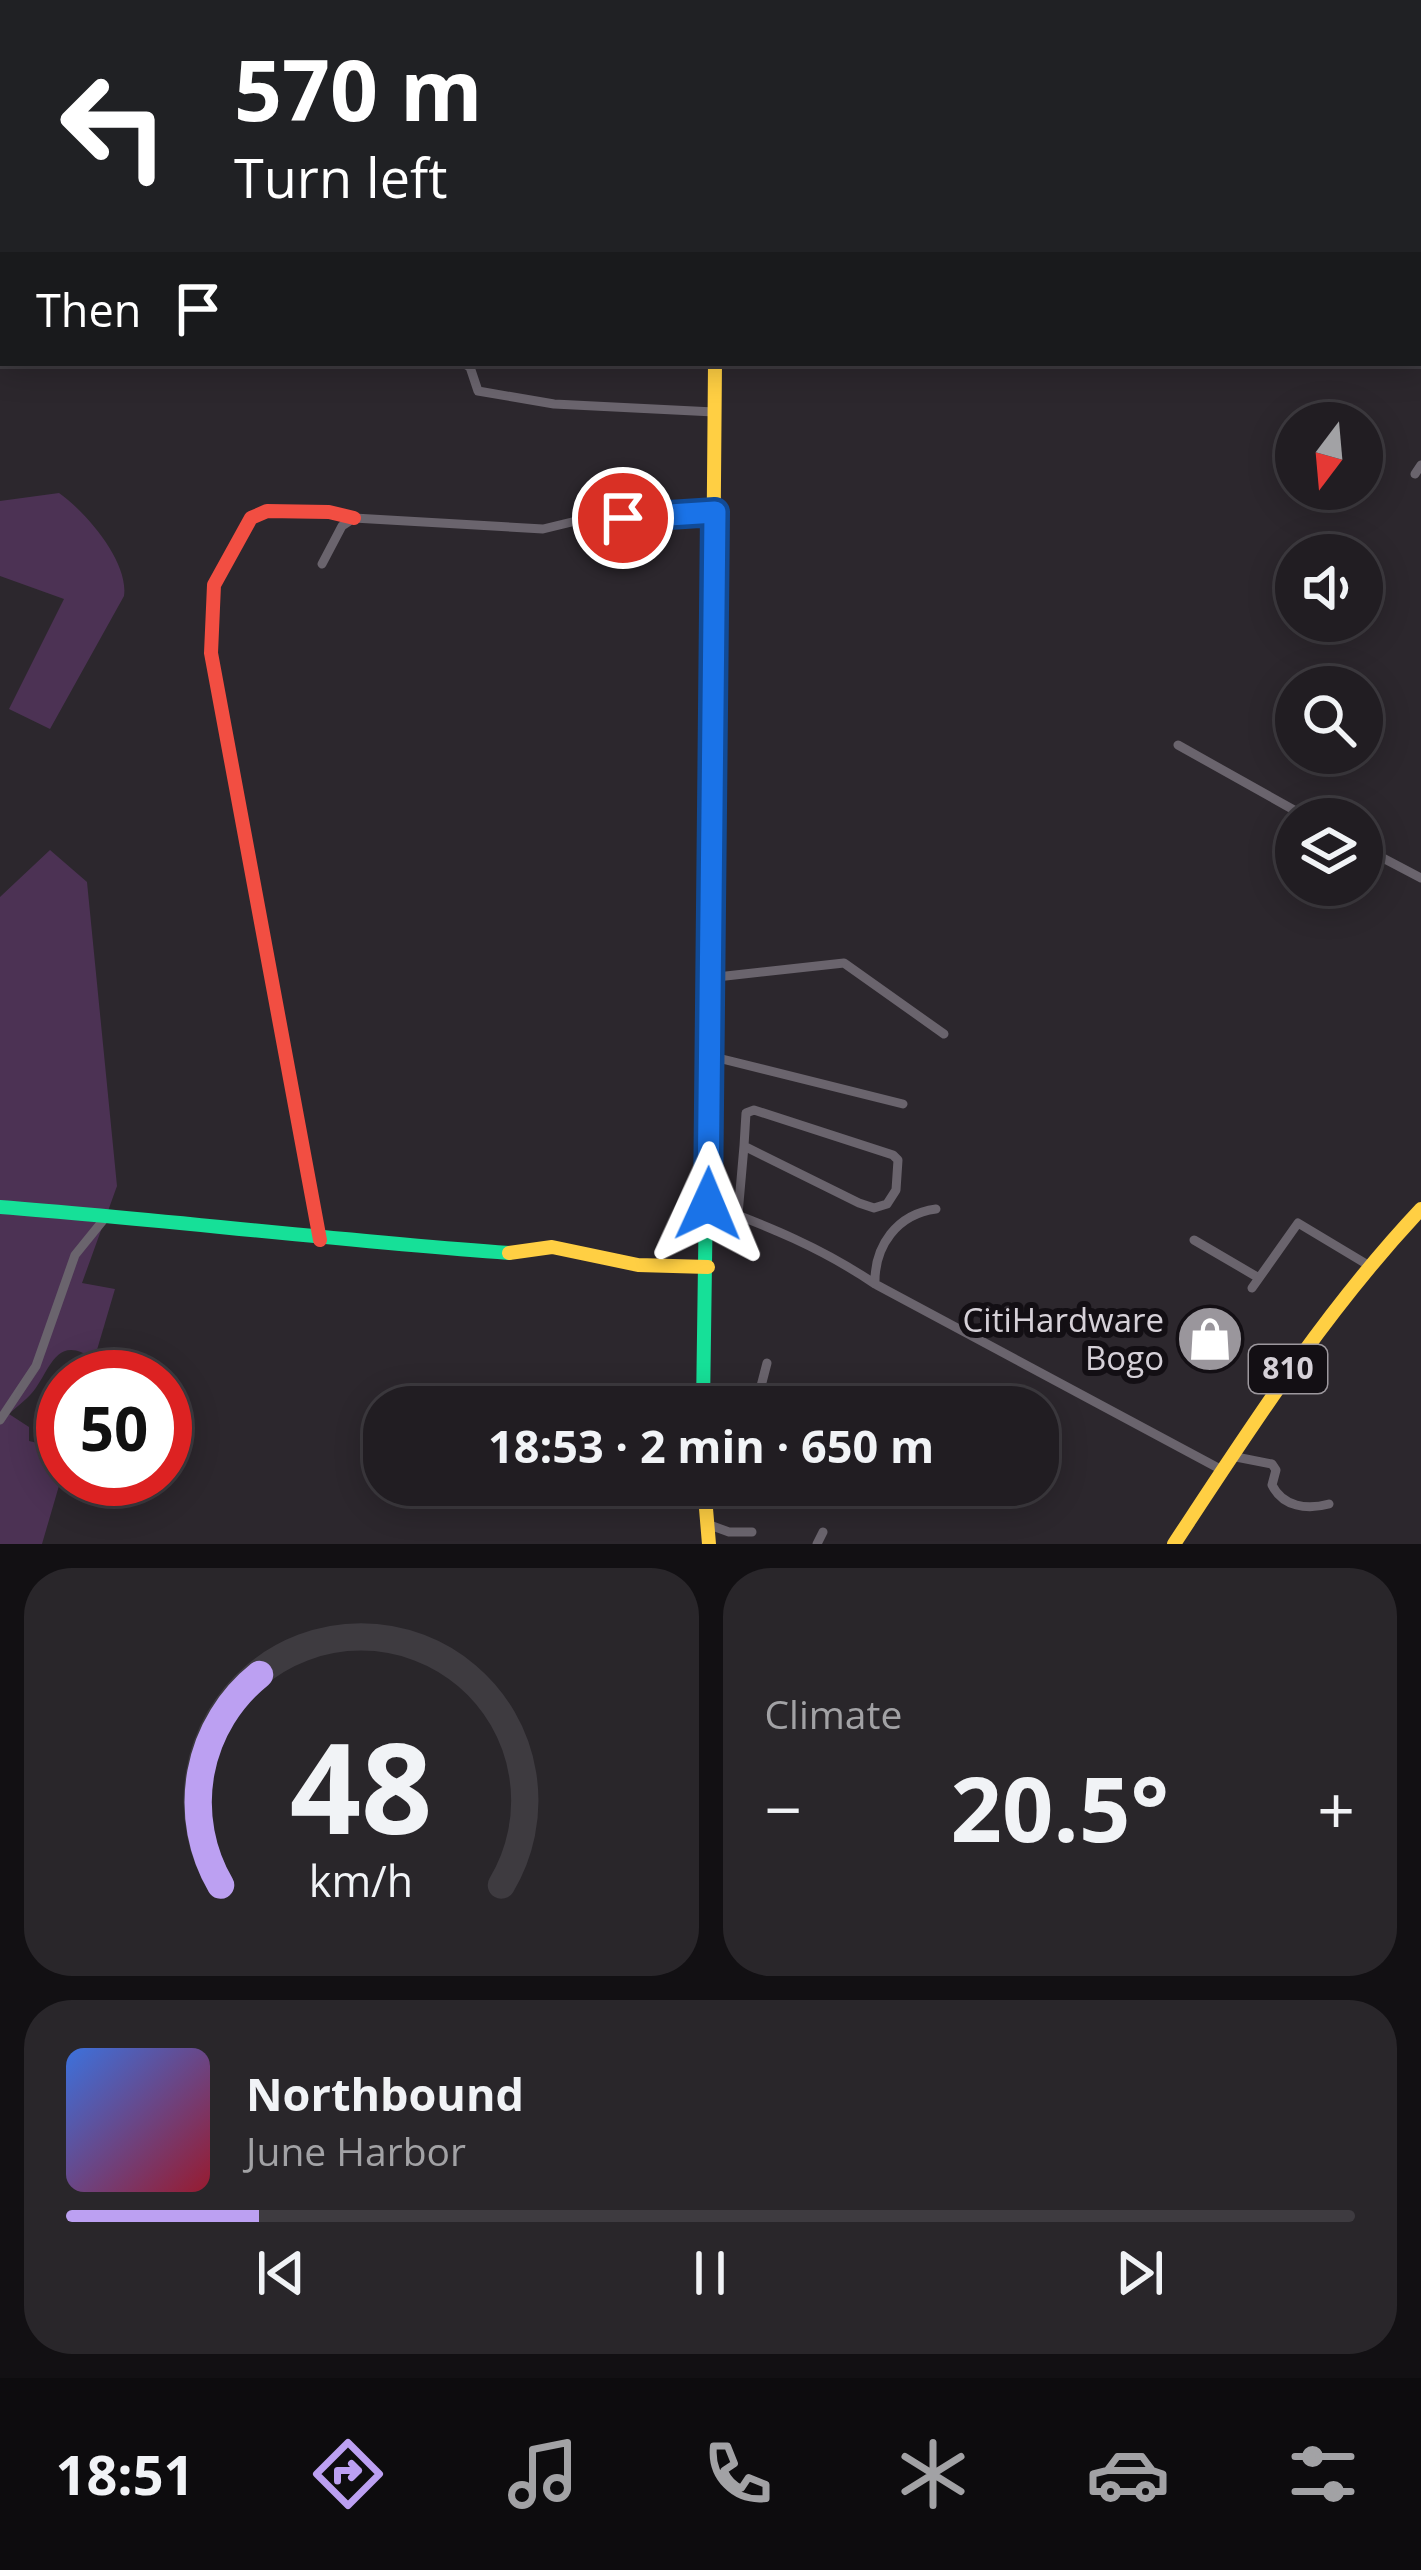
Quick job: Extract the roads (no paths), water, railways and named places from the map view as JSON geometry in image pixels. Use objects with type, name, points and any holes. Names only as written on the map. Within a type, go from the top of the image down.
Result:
[{"type":"main road","points":[[705,1386],[716,366]]},
{"type":"main road","points":[[320,1240],[211,653],[214,585],[244,527],[257,515],[328,512],[354,518]]},
{"type":"main road","points":[[0,1207],[166,1220],[320,1240],[514,1253],[552,1247],[638,1265],[708,1267]]},
{"type":"main road","name":"810","points":[[1179,1542],[1297,1357],[1368,1265],[1421,1209]]},
{"type":"main road","points":[[705,1506],[709,1544]]},
{"type":"street","points":[[467,366],[478,391],[554,404],[714,412]]},
{"type":"street","points":[[322,564],[342,526],[354,518],[543,529],[576,521],[715,512]]},
{"type":"street","points":[[1178,745],[1275,799]]},
{"type":"street","points":[[1383,858],[1421,878]]},
{"type":"street","points":[[708,978],[844,963],[944,1034]]},
{"type":"street","points":[[710,1056],[903,1104]]},
{"type":"street","points":[[738,1214],[746,1113],[754,1110],[892,1154],[898,1160],[899,1178],[886,1204],[874,1208],[744,1146]]},
{"type":"street","points":[[708,1204],[803,1240],[875,1284],[1227,1463],[1273,1464],[1275,1493],[1299,1507],[1308,1510],[1329,1504]]},
{"type":"street","points":[[875,1284],[874,1263],[895,1228],[910,1216],[936,1209]]},
{"type":"street","points":[[0,1420],[36,1366],[75,1255],[106,1218]]},
{"type":"street","points":[[1194,1240],[1256,1283],[1298,1223],[1368,1265]]},
{"type":"street","points":[[761,1386],[767,1363]]},
{"type":"street","points":[[707,1524],[729,1532],[752,1532]]},
{"type":"street","points":[[817,1544],[823,1532]]},
{"type":"place","name":"CitiHardware Bogo","points":[[1210,1339]]}]
